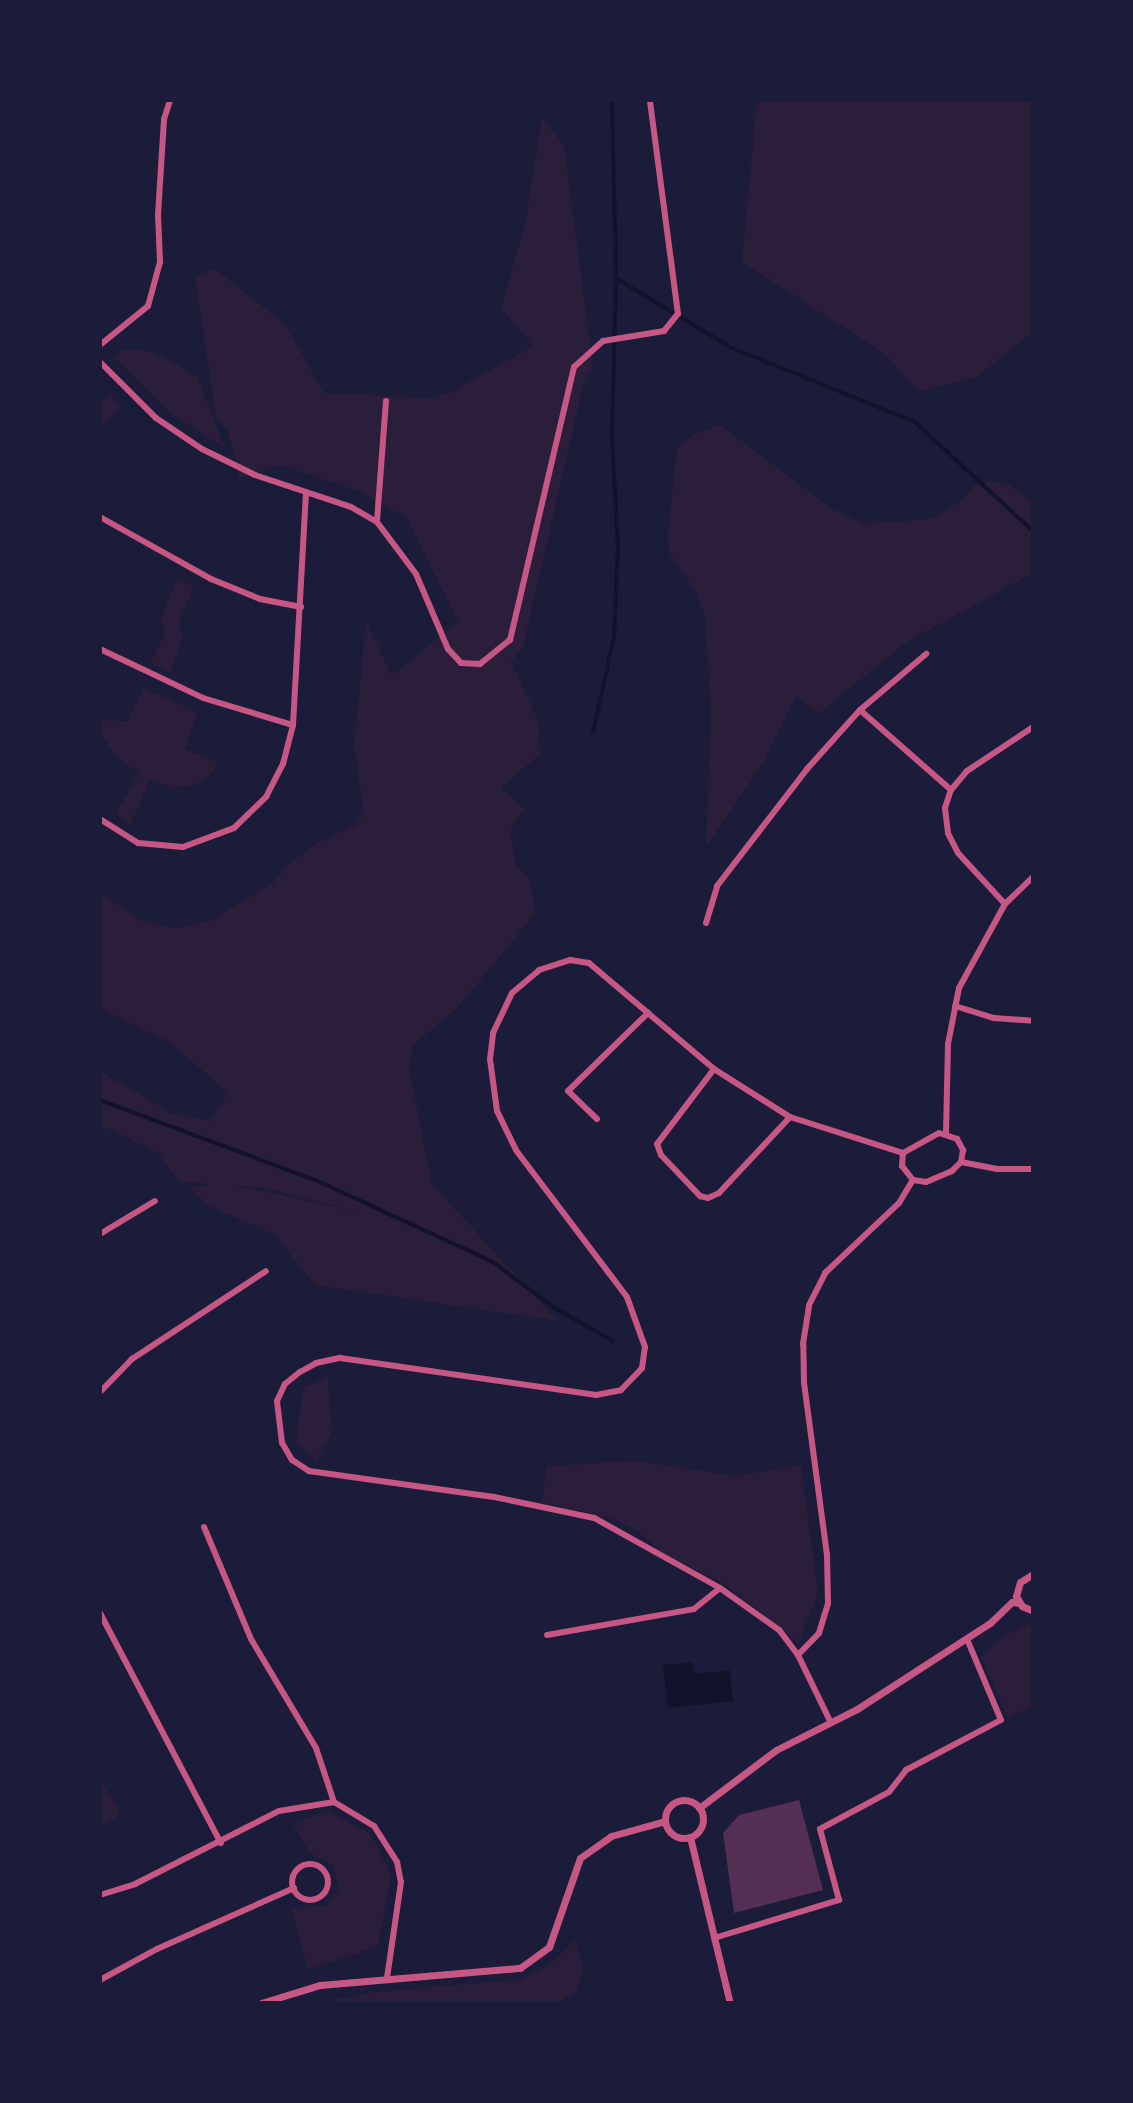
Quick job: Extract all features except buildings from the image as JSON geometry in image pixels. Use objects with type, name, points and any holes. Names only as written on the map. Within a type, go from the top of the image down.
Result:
[{"type":"street","points":[[100,345],[148,306],[160,262],[158,215],[164,119],[170,100]]},
{"type":"street","points":[[100,362],[132,398],[180,435],[256,475],[351,507],[377,522],[405,555],[448,649],[461,663],[480,664],[510,640],[574,367],[603,341],[664,331],[678,314],[650,100]]},
{"type":"street","points":[[377,522],[386,401]]},
{"type":"street","points":[[100,819],[121,835],[153,847],[183,847],[216,837],[251,815],[266,797],[283,764],[293,725],[306,493]]},
{"type":"street","points":[[100,517],[211,579],[260,598],[301,607]]},
{"type":"street","points":[[100,649],[203,698],[293,725]]},
{"type":"street","points":[[706,923],[718,886],[807,769],[860,710],[926,654]]},
{"type":"street","points":[[860,710],[951,790]]},
{"type":"street","points":[[1005,904],[958,853],[948,833],[945,808],[951,790],[967,771],[1033,727]]},
{"type":"street","points":[[946,1133],[948,1044],[955,1006],[973,955],[1005,904],[1033,877]]},
{"type":"street","points":[[831,1723],[798,1655],[779,1630],[720,1588],[594,1518],[494,1497],[309,1471],[292,1460],[277,1424],[277,1401],[285,1384],[316,1363],[340,1358],[596,1395],[610,1394],[635,1379],[642,1368],[645,1347],[638,1320],[627,1297],[507,1133],[495,1100],[490,1059],[493,1033],[512,993],[525,979],[554,964],[570,960],[589,963],[714,1069],[790,1117],[903,1153],[933,1135],[946,1133],[961,1144],[961,1162],[952,1171],[926,1182],[913,1180],[904,1171],[903,1153]]},
{"type":"street","points":[[955,1006],[995,1018],[1033,1021]]},
{"type":"street","points":[[597,1119],[568,1091],[648,1013]]},
{"type":"street","points":[[714,1069],[660,1134],[657,1144],[661,1155],[699,1196],[708,1198],[719,1193],[790,1117]]},
{"type":"street","points":[[961,1162],[997,1170],[1033,1169]]},
{"type":"street","points":[[798,1655],[819,1633],[828,1603],[827,1555],[804,1383],[803,1344],[809,1304],[825,1273],[899,1203],[913,1180]]},
{"type":"street","points":[[100,1234],[155,1201]]},
{"type":"street","points":[[100,1392],[132,1359],[266,1271]]},
{"type":"street","points":[[204,1527],[251,1639],[316,1748],[334,1802]]},
{"type":"street","points":[[1019,1603],[1020,1582],[1033,1573]]},
{"type":"street","points":[[547,1634],[694,1609],[720,1588]]},
{"type":"street","points":[[699,1808],[776,1750],[831,1723],[967,1639],[1012,1602],[1033,1611]]},
{"type":"street","points":[[100,1613],[221,1843]]},
{"type":"street","points":[[714,1938],[839,1900],[820,1829],[889,1792],[906,1770],[1001,1720],[967,1639]]},
{"type":"street","points":[[690,1837],[671,1833],[665,1821],[669,1807],[686,1800],[699,1808]]},
{"type":"street","points":[[100,1895],[135,1884],[221,1843],[279,1811],[334,1802],[374,1826],[397,1862],[401,1882],[387,1978]]},
{"type":"street","points":[[690,1837],[701,1827],[699,1808]]},
{"type":"street","points":[[261,2003],[320,1985],[387,1978],[482,1974],[536,1960],[557,1930],[580,1858],[611,1836],[665,1821]]},
{"type":"street","points":[[690,1837],[730,2003]]},
{"type":"street","points":[[305,1864],[317,1865],[328,1879],[327,1891],[318,1899],[300,1898],[293,1888],[292,1876],[305,1864]]},
{"type":"street","points":[[100,1980],[157,1949],[293,1888]]},
{"type":"shaded area","points":[[757,100],[1033,100],[1033,332],[978,376],[920,392],[882,352],[742,262]]},
{"type":"shaded area","points":[[542,118],[564,145],[593,366],[584,382],[523,647],[511,662],[538,719],[540,754],[501,788],[524,808],[510,832],[516,864],[530,879],[535,914],[458,1007],[413,1045],[409,1068],[432,1184],[558,1321],[315,1285],[275,1235],[209,1206],[190,1188],[212,1184],[179,1182],[158,1153],[100,1125],[100,1071],[171,1113],[210,1121],[228,1093],[168,1041],[100,1009],[100,893],[143,922],[177,928],[210,921],[273,883],[286,866],[314,845],[356,825],[364,813],[354,746],[366,621],[392,675],[458,622],[406,517],[359,491],[281,465],[239,478],[228,431],[216,417],[195,277],[214,268],[285,324],[324,393],[432,398],[450,393],[533,346],[501,308],[526,220]],"holes":[[[228,1185],[260,1187],[367,1214]]]},
{"type":"shaded area","points":[[138,349],[155,353],[197,376],[225,448],[170,413],[114,358],[121,350]]},
{"type":"shaded area","points":[[110,394],[121,408],[100,428],[100,403]]},
{"type":"shaded area","points":[[720,425],[834,510],[864,524],[931,519],[960,502],[975,485],[990,481],[1008,484],[1033,503],[1033,573],[907,642],[818,714],[796,696],[763,763],[706,847],[711,713],[705,617],[696,592],[670,554],[667,538],[677,449],[693,435]]},
{"type":"shaded area","points":[[178,577],[194,587],[178,625],[183,637],[170,673],[150,663],[166,631],[160,620]]},
{"type":"shaded area","points":[[143,688],[198,712],[185,749],[218,762],[210,775],[197,784],[172,788],[150,779],[130,826],[116,814],[139,773],[115,756],[101,733],[100,720],[128,721]]},
{"type":"shaded area","points":[[328,1377],[332,1432],[316,1461],[296,1442],[303,1388]]},
{"type":"shaded area","points":[[639,1461],[734,1476],[801,1465],[818,1592],[799,1643],[724,1584],[661,1552],[638,1531],[610,1518],[542,1502],[547,1466]]},
{"type":"shaded area","points":[[1033,1623],[1033,1706],[1008,1717],[981,1658],[1001,1637]]},
{"type":"shaded area","points":[[693,1662],[695,1674],[730,1670],[733,1701],[668,1708],[663,1665]]},
{"type":"shaded area","points":[[100,1779],[121,1814],[100,1827]]},
{"type":"shaded area","points":[[326,1810],[371,1834],[391,1875],[378,1946],[308,1970],[291,1908],[326,1906],[339,1888],[332,1865],[310,1853],[293,1824]]},
{"type":"shaded area","points":[[575,1940],[584,1970],[576,1992],[557,2003],[319,2003],[368,1993],[522,1979],[551,1964]]},
{"type":"waterway","points":[[593,733],[614,637],[618,547],[612,438],[616,278],[612,100]]},
{"type":"waterway","points":[[616,278],[732,348],[914,421],[1033,531]]},
{"type":"waterway","points":[[100,1100],[318,1181],[493,1262],[555,1308],[613,1341]]}]
